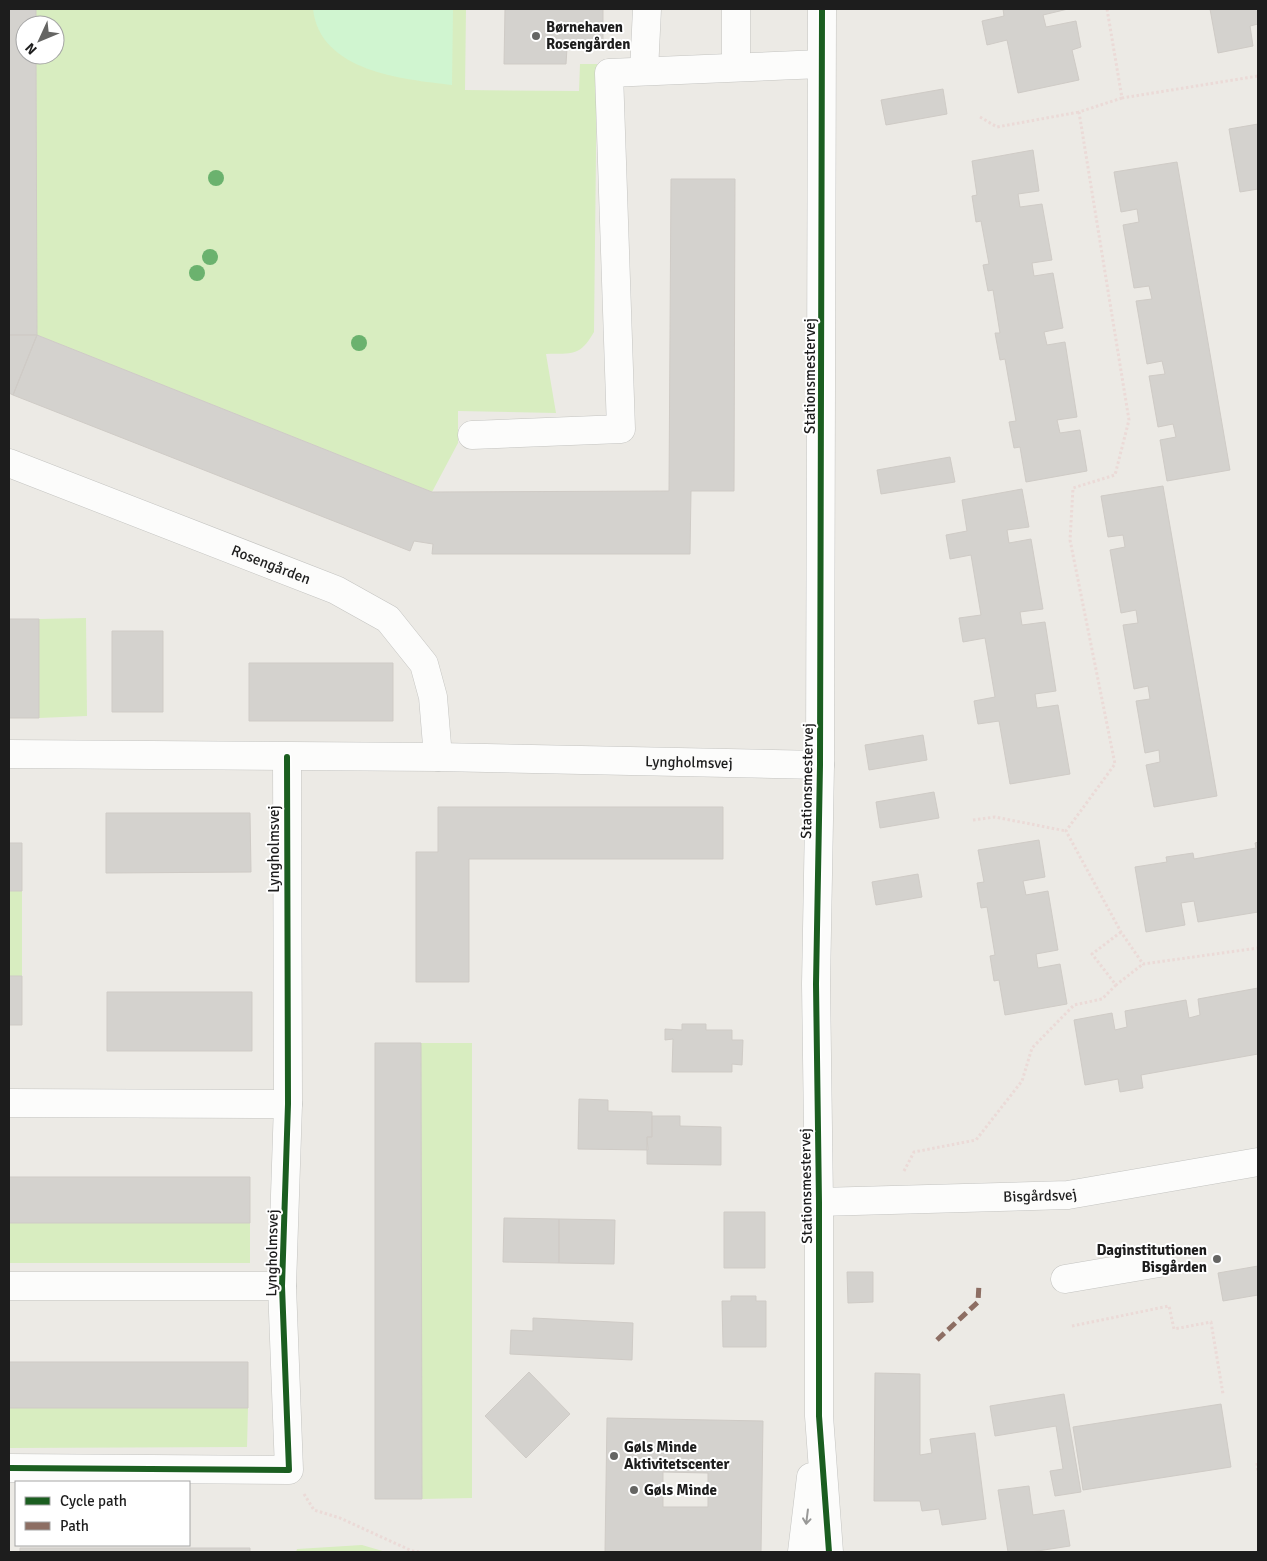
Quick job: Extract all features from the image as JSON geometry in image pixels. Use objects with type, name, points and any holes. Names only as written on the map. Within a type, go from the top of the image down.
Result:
[{"type":"street","points":[[644,71],[648,9]]},
{"type":"street","points":[[736,9],[736,66]]},
{"type":"street","name":"Stationsmestervej","points":[[822,9],[820,765],[816,984],[819,1416],[830,1552]]},
{"type":"street","points":[[472,435],[621,429],[609,72],[821,64]]},
{"type":"street","name":"Rosengården","points":[[9,463],[336,590],[388,619],[424,664],[433,697],[438,757]]},
{"type":"street","name":"Lyngholmsvej","points":[[9,754],[438,757],[820,765]]},
{"type":"street","name":"Lyngholmsvej","points":[[287,757],[288,1104],[282,1286],[289,1470]]},
{"type":"street","points":[[9,1103],[288,1104]]},
{"type":"street","name":"Bisgårdsvej","points":[[819,1202],[1068,1195],[1258,1162]]},
{"type":"street","points":[[1065,1279],[1159,1263]]},
{"type":"street","name":"Lyngholmsvej","points":[[9,1286],[282,1286]]},
{"type":"street","name":"Stationsmestervej","points":[[802,1552],[819,1416]]},
{"type":"street","points":[[9,1468],[289,1470]]},
{"type":"path","points":[[1107,9],[1122,98]]},
{"type":"path","points":[[980,117],[997,127],[1079,112],[1122,98],[1258,76]]},
{"type":"path","points":[[1066,831],[1115,764],[1070,540],[1073,488],[1115,475],[1129,420],[1079,112]]},
{"type":"path","points":[[973,820],[995,817],[1066,831]]},
{"type":"path","points":[[1066,831],[1121,932],[1143,964]]},
{"type":"path","points":[[1116,985],[1092,954],[1121,932]]},
{"type":"path","points":[[888,1201],[914,1152],[976,1140],[1022,1081],[1032,1048],[1074,1005],[1102,999],[1116,985],[1143,964],[1258,948]]},
{"type":"path","points":[[1072,1326],[1169,1306],[1174,1328],[1211,1322],[1223,1394]]},
{"type":"path","points":[[1257,1463],[1258,1473]]},
{"type":"path","points":[[289,1470],[314,1510],[340,1518],[412,1551],[420,1552]]},
{"type":"green space","points":[[36,9],[466,9],[465,90],[579,91],[580,64],[597,64],[594,332],[580,350],[562,354],[546,354],[556,413],[458,411],[458,443],[432,492],[37,335],[36,65],[65,65],[65,15],[36,15]]},
{"type":"green space","points":[[313,9],[453,9],[452,85],[388,75],[347,59],[331,47],[319,30]]},
{"type":"green space","points":[[86,618],[87,716],[39,718],[39,619]]},
{"type":"green space","points":[[9,891],[22,891],[22,976],[9,976]]},
{"type":"green space","points":[[421,1043],[472,1043],[472,1498],[422,1499]]},
{"type":"green space","points":[[9,1223],[250,1223],[250,1263],[9,1263]]},
{"type":"green space","points":[[9,1408],[248,1408],[247,1447],[9,1448]]},
{"type":"green space","points":[[362,1545],[386,1552],[296,1552],[297,1549]]},
{"type":"building","points":[[9,9],[36,9],[36,15],[15,15],[15,65],[36,65],[37,335],[9,335]]},
{"type":"building","points":[[505,9],[603,9],[603,41],[590,41],[590,48],[567,48],[566,64],[504,64]]},
{"type":"building","points":[[1003,9],[1068,9],[1043,15],[1046,27],[1076,21],[1081,47],[1072,50],[1079,80],[1018,93],[1007,40],[987,45],[982,21],[1004,16]]},
{"type":"building","points":[[1210,9],[1258,9],[1258,24],[1250,26],[1253,46],[1218,53]]},
{"type":"building","points":[[943,89],[947,114],[886,125],[881,100]]},
{"type":"building","points":[[1258,124],[1258,189],[1240,192],[1229,129]]},
{"type":"building","points":[[1033,150],[1039,191],[1018,194],[1020,207],[1042,204],[1052,260],[1032,263],[1034,276],[1053,273],[1063,328],[1044,332],[1047,345],[1065,342],[1077,417],[1057,420],[1060,433],[1080,430],[1087,471],[1026,482],[1020,447],[1014,448],[1009,422],[1016,421],[1005,359],[1000,360],[995,333],[1000,333],[993,290],[988,291],[983,265],[989,264],[981,221],[976,222],[972,196],[977,195],[972,161]]},
{"type":"building","points":[[1177,162],[1230,470],[1167,481],[1160,440],[1176,437],[1173,424],[1158,427],[1149,376],[1165,374],[1162,361],[1147,364],[1136,301],[1152,299],[1149,286],[1134,288],[1123,225],[1139,222],[1137,209],[1121,212],[1114,172]]},
{"type":"building","points":[[671,179],[735,179],[734,491],[691,491],[690,554],[432,554],[433,544],[414,541],[410,551],[13,395],[37,335],[432,492],[669,491]]},
{"type":"building","points":[[9,335],[37,335],[13,395],[9,393]]},
{"type":"building","points":[[950,457],[955,482],[881,494],[877,470]]},
{"type":"building","points":[[1163,486],[1217,796],[1154,807],[1146,765],[1160,762],[1159,750],[1145,753],[1136,701],[1150,699],[1148,686],[1134,689],[1123,625],[1138,623],[1136,610],[1121,613],[1110,550],[1125,547],[1123,535],[1108,537],[1101,496]]},
{"type":"building","points":[[1022,489],[1029,527],[1007,530],[1009,543],[1031,539],[1043,609],[1020,612],[1022,625],[1045,622],[1056,691],[1035,694],[1037,708],[1058,705],[1070,774],[1010,784],[999,721],[978,724],[974,701],[995,697],[985,638],[963,642],[959,618],[981,615],[971,555],[950,559],[946,535],[967,531],[962,500]]},
{"type":"building","points":[[9,619],[39,619],[39,718],[9,718]]},
{"type":"building","points":[[112,631],[163,631],[163,712],[112,712]]},
{"type":"building","points":[[249,663],[393,663],[393,721],[249,721]]},
{"type":"building","points":[[923,735],[927,760],[869,770],[865,745]]},
{"type":"building","points":[[934,792],[939,818],[880,828],[876,802]]},
{"type":"building","points":[[438,807],[723,807],[723,859],[469,859],[469,982],[416,982],[416,852],[438,852]]},
{"type":"building","points":[[106,813],[250,813],[251,872],[106,873]]},
{"type":"building","points":[[1039,840],[1045,877],[1023,881],[1026,895],[1048,891],[1058,950],[1036,954],[1038,968],[1060,964],[1067,1004],[1005,1015],[999,980],[994,981],[990,956],[995,955],[987,907],[981,908],[977,883],[984,882],[978,850]]},
{"type":"building","points":[[1258,842],[1258,912],[1198,922],[1194,901],[1181,903],[1185,925],[1146,932],[1135,867],[1167,862],[1166,857],[1193,853],[1194,859],[1256,848],[1255,843]]},
{"type":"building","points":[[9,843],[22,843],[22,891],[9,891]]},
{"type":"building","points":[[918,874],[922,897],[876,905],[872,882]]},
{"type":"building","points":[[9,976],[22,976],[22,1025],[9,1025]]},
{"type":"building","points":[[1258,988],[1258,1054],[1141,1075],[1143,1088],[1120,1092],[1118,1079],[1085,1085],[1074,1020],[1112,1013],[1115,1030],[1127,1027],[1125,1011],[1186,1000],[1189,1018],[1200,1015],[1198,999]]},
{"type":"building","points":[[107,992],[252,992],[252,1051],[107,1051]]},
{"type":"building","points":[[682,1024],[706,1024],[706,1030],[732,1030],[732,1040],[743,1040],[742,1065],[732,1064],[732,1072],[672,1072],[673,1039],[665,1040],[665,1029],[682,1030]]},
{"type":"building","points":[[375,1043],[421,1043],[422,1499],[375,1499]]},
{"type":"building","points":[[579,1099],[608,1100],[608,1111],[652,1112],[652,1137],[647,1137],[648,1150],[578,1149]]},
{"type":"building","points":[[652,1116],[680,1116],[680,1126],[721,1127],[721,1165],[647,1164],[647,1137],[652,1137]]},
{"type":"building","points":[[9,1177],[250,1177],[250,1223],[9,1223]]},
{"type":"building","points":[[724,1212],[765,1212],[765,1268],[724,1268]]},
{"type":"building","points":[[504,1218],[559,1219],[559,1263],[503,1262]]},
{"type":"building","points":[[559,1219],[615,1220],[614,1264],[559,1263]]},
{"type":"building","points":[[1258,1266],[1258,1295],[1223,1301],[1218,1273]]},
{"type":"building","points":[[847,1272],[873,1272],[873,1302],[848,1303]]},
{"type":"building","points":[[731,1296],[756,1296],[756,1301],[766,1301],[766,1347],[723,1347],[722,1301],[731,1301]]},
{"type":"building","points":[[533,1318],[633,1323],[632,1360],[510,1354],[511,1330],[533,1331]]},
{"type":"building","points":[[9,1362],[248,1362],[248,1408],[9,1408]]},
{"type":"building","points":[[529,1372],[570,1414],[526,1458],[485,1416]]},
{"type":"building","points":[[875,1373],[920,1374],[920,1455],[932,1453],[930,1439],[975,1433],[986,1519],[942,1525],[939,1509],[922,1511],[920,1501],[874,1501]]},
{"type":"building","points":[[1064,1394],[1081,1492],[1055,1496],[1050,1471],[1063,1469],[1056,1426],[995,1436],[990,1406]]},
{"type":"building","points":[[1221,1404],[1231,1467],[1083,1490],[1073,1427]]},
{"type":"building","name":"Gøls Minde","points":[[607,1418],[763,1421],[761,1552],[605,1552]],"holes":[[[663,1472],[708,1473],[708,1507],[663,1507]]]},
{"type":"building","points":[[1029,1486],[1033,1515],[1064,1510],[1070,1546],[1031,1552],[1008,1552],[998,1490]]},
{"type":"building","points":[[20,1548],[250,1548],[250,1552],[20,1552]]},
{"type":"marked path","points":[[937,1340],[978,1302],[979,1284]]},
{"type":"cycle path","points":[[822,9],[820,765],[816,984],[819,1416],[829,1552]]},
{"type":"cycle path","points":[[9,1468],[289,1470],[282,1286],[288,1104],[287,757]]},
{"type":"place","name":"Børnehaven Rosengården","points":[[536,36]]},
{"type":"place","name":"Daginstitutionen Bisgården","points":[[1217,1259]]},
{"type":"place","name":"Gøls Minde Aktivitetscenter","points":[[614,1456]]},
{"type":"place","name":"Gøls Minde","points":[[634,1490]]}]
